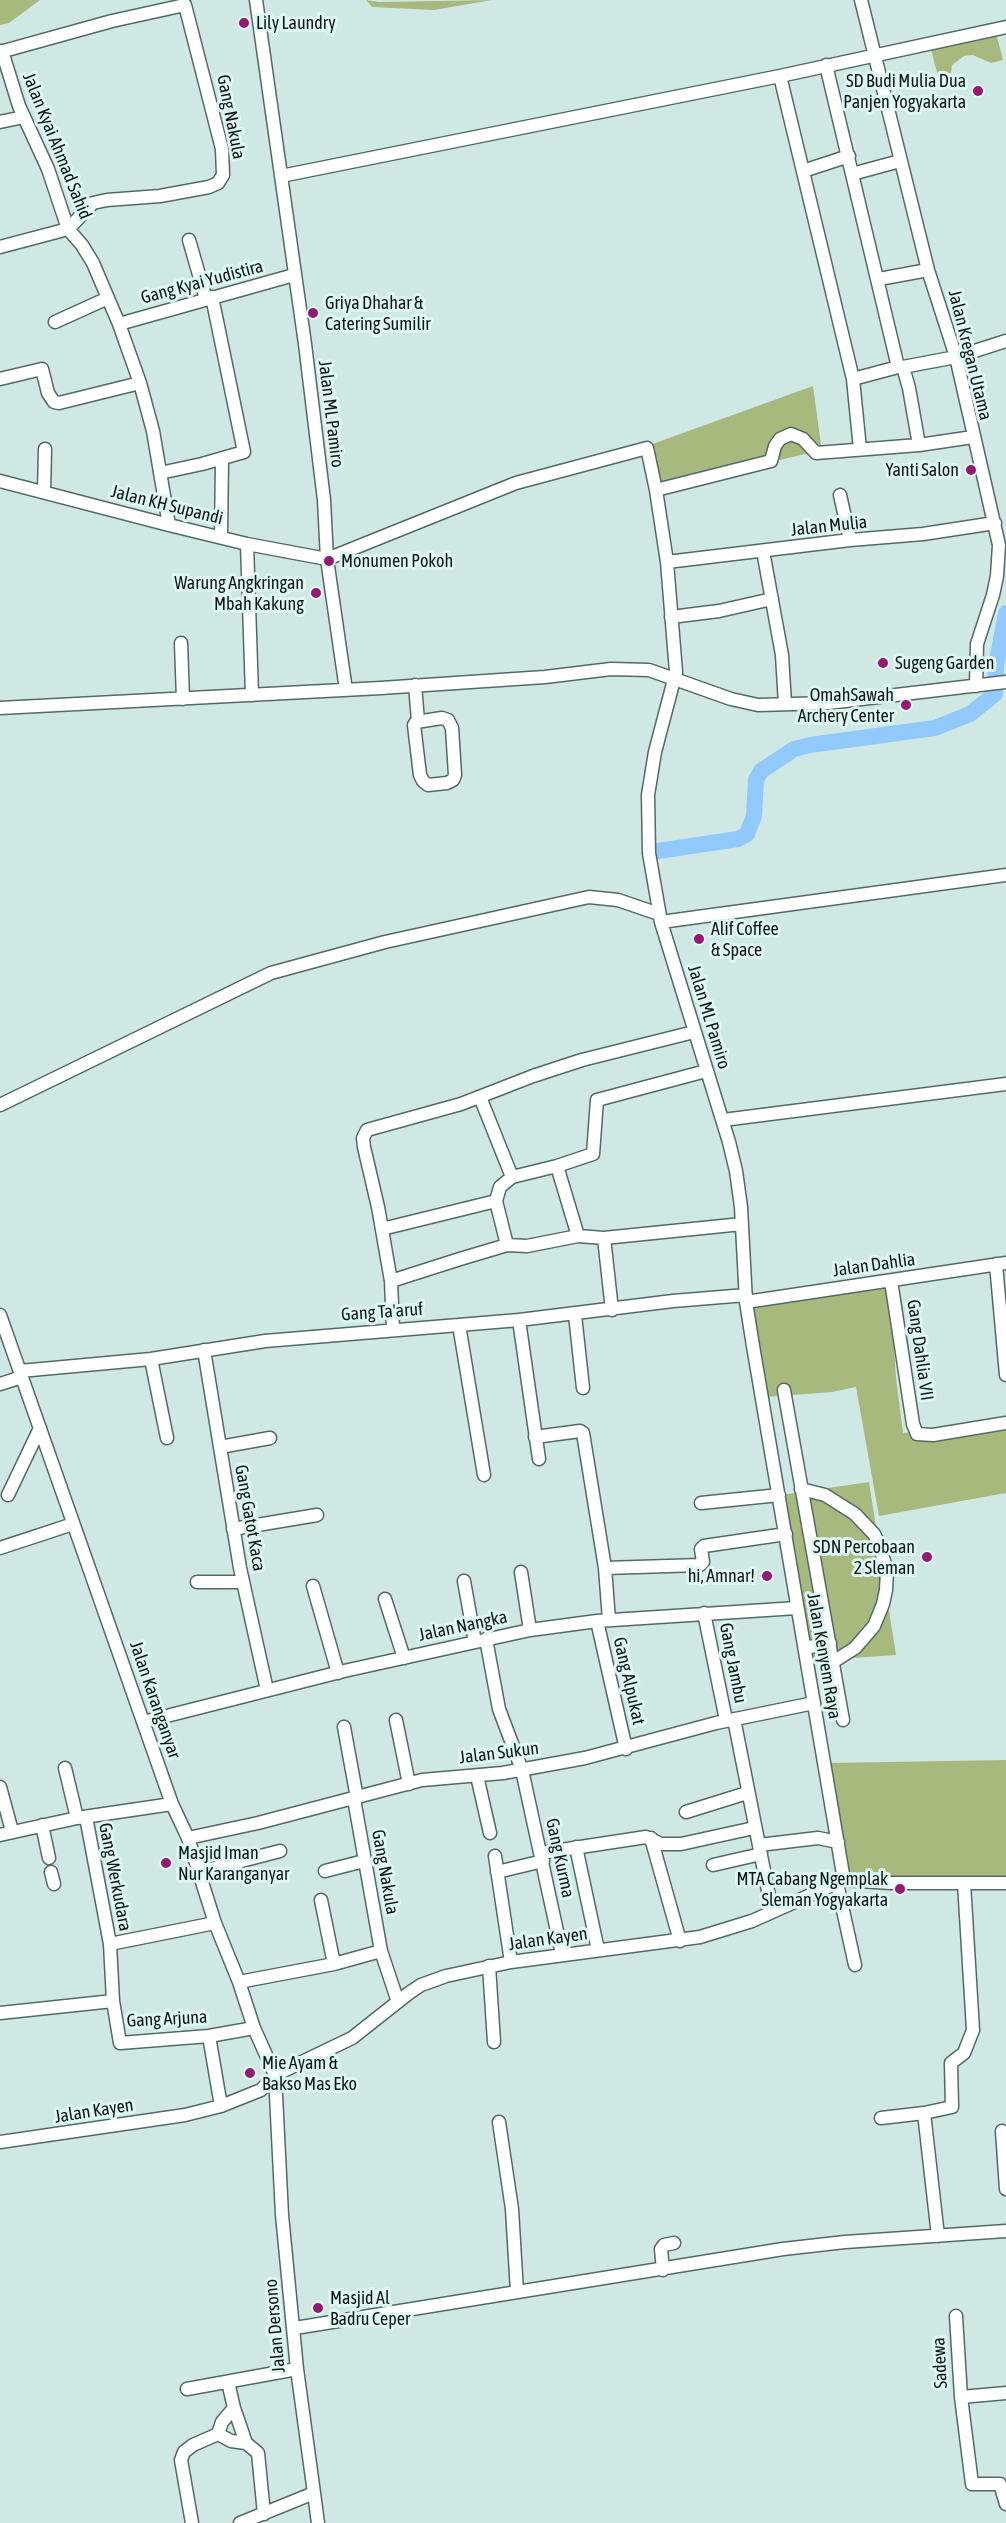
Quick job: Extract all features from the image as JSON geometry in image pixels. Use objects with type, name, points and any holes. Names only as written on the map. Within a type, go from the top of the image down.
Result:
[{"type":"street","name":"Jalan ML Pamiro","points":[[256,0],[324,500],[327,559],[346,690]]},
{"type":"street","name":"Jalan Kregan Utama","points":[[861,0],[928,270],[956,357],[999,545],[997,576],[977,644],[976,686]]},
{"type":"street","points":[[1,52],[187,2]]},
{"type":"street","name":"Gang Nakula","points":[[68,229],[93,203],[159,196],[209,187],[218,183],[223,175],[222,149],[215,113],[187,2]]},
{"type":"street","points":[[281,176],[780,76],[1006,27]]},
{"type":"street","name":"Jalan Kyai Ahmad Sahid","points":[[1,52],[24,117],[48,169],[68,229],[82,244],[93,263],[119,324],[140,383],[153,431],[169,525]]},
{"type":"street","points":[[826,65],[879,279],[898,368],[853,379]]},
{"type":"street","points":[[780,76],[853,379],[860,449]]},
{"type":"street","points":[[0,122],[24,117]]},
{"type":"street","points":[[803,171],[849,156]]},
{"type":"street","points":[[852,174],[900,161]]},
{"type":"street","points":[[0,248],[68,229]]},
{"type":"street","points":[[160,472],[242,454],[244,450],[209,298],[189,240]]},
{"type":"street","points":[[879,279],[928,270]]},
{"type":"street","name":"Gang Kyai Yudistira","points":[[119,324],[294,275]]},
{"type":"street","points":[[55,322],[108,298]]},
{"type":"street","points":[[919,445],[903,367],[956,357],[1006,341]]},
{"type":"street","points":[[0,379],[42,369],[48,393],[54,402],[59,403],[140,383]]},
{"type":"street","points":[[656,489],[771,461],[775,446],[780,439],[791,434],[803,439],[816,453],[919,445],[973,437]]},
{"type":"street","name":"Jalan ML Pamiro","points":[[327,559],[516,483],[644,447],[648,451],[667,562],[676,672],[655,752],[648,795],[647,819],[650,853],[660,918],[723,1120],[736,1171],[742,1224],[746,1298]]},
{"type":"street","points":[[44,492],[45,449]]},
{"type":"street","points":[[221,537],[222,459]]},
{"type":"street","name":"Jalan KH Supandi","points":[[0,481],[247,544],[327,559]]},
{"type":"street","points":[[840,495],[850,540]]},
{"type":"street","name":"Jalan Mulia","points":[[667,562],[850,540],[905,536],[995,523]]},
{"type":"street","points":[[247,544],[252,695]]},
{"type":"street","points":[[763,551],[782,654],[785,705]]},
{"type":"street","points":[[671,617],[719,611],[772,599]]},
{"type":"street","points":[[181,643],[183,699]]},
{"type":"street","points":[[0,708],[346,690],[545,677],[611,669],[649,670],[731,699],[758,705],[828,703],[999,683]]},
{"type":"street","points":[[415,685],[418,722],[414,725],[414,729],[422,778],[428,785],[450,782],[455,775],[450,723],[442,718],[418,722]]},
{"type":"street","points":[[0,1105],[271,973],[385,942],[589,897],[618,900],[660,918],[1006,875]]},
{"type":"street","points":[[393,1330],[391,1281],[364,1147],[365,1132],[372,1128],[461,1104],[582,1060],[694,1032]]},
{"type":"street","points":[[507,1245],[496,1201],[500,1187],[512,1177],[593,1154],[597,1100],[706,1071]]},
{"type":"street","points":[[723,1120],[1006,1084]]},
{"type":"street","points":[[480,1097],[512,1177]]},
{"type":"street","points":[[557,1166],[578,1236]]},
{"type":"street","points":[[382,1229],[496,1201]]},
{"type":"street","points":[[391,1281],[507,1245],[527,1246],[578,1236],[604,1238],[742,1224]]},
{"type":"street","points":[[604,1238],[612,1310]]},
{"type":"street","points":[[1001,1264],[1006,1375]]},
{"type":"street","name":"Jalan Dahlia","points":[[746,1298],[891,1281],[1001,1264]]},
{"type":"street","name":"Gang Dahlia VII","points":[[891,1281],[916,1434],[924,1435],[1006,1423]]},
{"type":"street","name":"Gang Ta'aruf","points":[[0,1384],[21,1374],[151,1359],[265,1341],[575,1315],[673,1301],[746,1298]]},
{"type":"street","name":"Jalan Kenyem Raya","points":[[746,1298],[838,1842],[841,1881],[855,1965]]},
{"type":"street","name":"Jalan Karanganyar","points":[[0,1315],[4,1334],[21,1374],[113,1630],[172,1804],[188,1838],[215,1923],[240,1982],[254,2028],[275,2075]]},
{"type":"street","points":[[575,1315],[583,1388]]},
{"type":"street","points":[[519,1320],[539,1459]]},
{"type":"street","points":[[459,1325],[484,1475]]},
{"type":"street","name":"Gang Gatot Kaca","points":[[204,1350],[242,1582],[267,1690]]},
{"type":"street","points":[[151,1359],[167,1438]]},
{"type":"street","points":[[784,1390],[843,1720]]},
{"type":"street","points":[[8,1496],[40,1428]]},
{"type":"street","name":"Gang Alpukat","points":[[535,1437],[583,1432],[605,1568],[603,1621],[626,1749]]},
{"type":"street","points":[[220,1447],[270,1438]]},
{"type":"street","points":[[801,1489],[825,1495],[855,1514],[874,1534],[887,1571],[885,1597],[874,1626],[855,1648],[833,1662]]},
{"type":"street","points":[[702,1503],[779,1495]]},
{"type":"street","points":[[233,1529],[317,1515]]},
{"type":"street","points":[[605,1568],[700,1565],[701,1550],[704,1546],[785,1529],[806,1520]]},
{"type":"street","points":[[0,1548],[73,1524]]},
{"type":"street","points":[[521,1572],[530,1630]]},
{"type":"street","name":"Gang Kurma","points":[[464,1581],[499,1709],[522,1770],[562,1954]]},
{"type":"street","points":[[197,1582],[242,1582]]},
{"type":"street","points":[[313,1586],[338,1673]]},
{"type":"street","points":[[385,1599],[404,1658]]},
{"type":"street","name":"Jalan Nangka","points":[[143,1722],[338,1673],[530,1630],[603,1621],[797,1608]]},
{"type":"street","name":"Gang Jambu","points":[[704,1613],[760,1849],[772,1911]]},
{"type":"street","points":[[805,1648],[830,1643]]},
{"type":"street","name":"Jalan Sukun","points":[[188,1838],[434,1778],[477,1776],[522,1770],[626,1749],[730,1719],[814,1703]]},
{"type":"street","points":[[396,1720],[409,1784]]},
{"type":"street","name":"Gang Nakula","points":[[344,1727],[364,1861],[381,1951],[398,2002]]},
{"type":"street","name":"Gang Werkudara","points":[[65,1768],[81,1817],[110,1944]]},
{"type":"street","points":[[477,1776],[490,1833]]},
{"type":"street","points":[[0,1787],[6,1833],[81,1817],[172,1804]]},
{"type":"street","points":[[686,1812],[747,1793]]},
{"type":"street","points":[[42,1825],[49,1858]]},
{"type":"street","points":[[497,1872],[576,1847],[651,1838],[661,1844],[672,1845],[754,1828]]},
{"type":"street","points":[[651,1838],[680,1941]]},
{"type":"street","points":[[713,1864],[760,1849],[818,1838],[838,1842]]},
{"type":"street","points":[[576,1847],[598,1950]]},
{"type":"street","points":[[198,1872],[280,1851]]},
{"type":"street","points":[[495,1856],[511,1962]]},
{"type":"street","points":[[326,1871],[364,1861]]},
{"type":"street","points":[[841,1881],[1006,1883]]},
{"type":"street","name":"Jalan Kayen","points":[[0,2142],[165,2119],[221,2106],[261,2090],[275,2075],[352,2038],[398,2002],[431,1981],[511,1962],[680,1941],[732,1928],[841,1881]]},
{"type":"street","points":[[881,2118],[951,2107],[951,2063],[964,2053],[973,2030],[964,1883]]},
{"type":"street","points":[[321,1900],[334,1964]]},
{"type":"street","points":[[110,1944],[215,1923]]},
{"type":"street","name":"Gang Arjuna","points":[[110,1944],[113,2001],[120,2043],[208,2036],[254,2028]]},
{"type":"street","points":[[240,1982],[334,1964],[381,1951]]},
{"type":"street","points":[[489,1966],[494,2042]]},
{"type":"street","name":"Gang Arjuna","points":[[0,2013],[113,2001]]},
{"type":"street","points":[[208,2036],[221,2106]]},
{"type":"street","name":"Jalan Dersono","points":[[275,2075],[282,2215],[297,2369],[318,2523]]},
{"type":"street","points":[[924,2113],[938,2236]]},
{"type":"street","points":[[499,2122],[512,2209],[517,2292]]},
{"type":"street","points":[[1002,2131],[1006,2189]]},
{"type":"street","points":[[294,2328],[815,2245],[1006,2230]]},
{"type":"street","points":[[663,2270],[661,2249],[664,2245],[674,2243]]},
{"type":"street","name":"Sadewa","points":[[956,2316],[960,2397],[1006,2393]]},
{"type":"street","points":[[187,2389],[297,2369]]},
{"type":"street","points":[[228,2382],[246,2443]]},
{"type":"street","points":[[960,2397],[972,2484],[1000,2484],[1006,2504]]},
{"type":"street","points":[[192,2523],[182,2456],[193,2445],[218,2434],[222,2422],[234,2408]]},
{"type":"street","points":[[218,2434],[231,2441],[246,2443],[257,2450],[264,2514]]},
{"type":"street","points":[[240,2523],[314,2493]]},
{"type":"green space","points":[[0,0],[40,0],[9,23],[0,25]]},
{"type":"green space","points":[[366,0],[379,2],[492,0],[434,10],[372,7]]},
{"type":"green space","points":[[995,29],[1003,60],[991,63],[973,55],[964,56],[952,65],[951,73],[938,76],[929,42]]},
{"type":"green space","points":[[813,386],[822,452],[658,489],[647,446]]},
{"type":"green space","points":[[890,1286],[896,1377],[903,1433],[1006,1420],[1006,1493],[879,1516],[856,1387],[832,1392],[765,1397],[747,1299]]},
{"type":"green space","points":[[869,1482],[896,1655],[810,1661],[781,1495]]},
{"type":"green space","points":[[1006,1760],[1006,1884],[847,1887],[828,1763]]},
{"type":"waterway","points":[[658,851],[738,839],[747,834],[754,816],[756,780],[761,771],[794,749],[935,728],[970,714],[995,694],[996,666],[1006,613]]},
{"type":"place","name":"Lily Laundry","points":[[244,23]]},
{"type":"place","name":"SD Budi Mulia Dua Panjen Yogyakarta","points":[[978,91]]},
{"type":"place","name":"Griya Dhahar & Catering Sumilir","points":[[313,313]]},
{"type":"place","name":"Yanti Salon","points":[[971,470]]},
{"type":"place","name":"Monumen Pokoh","points":[[329,561]]},
{"type":"place","name":"Warung Angkringan Mbah Kakung","points":[[316,593]]},
{"type":"place","name":"Sugeng Garden","points":[[883,663]]},
{"type":"place","name":"OmahSawah Archery Center","points":[[906,705]]},
{"type":"place","name":"Alif Coffee & Space","points":[[699,939]]},
{"type":"place","name":"SDN Percobaan 2 Sleman","points":[[927,1557]]},
{"type":"place","name":"hi, Amnar!","points":[[767,1576]]},
{"type":"place","name":"Masjid Iman Nur Karanganyar","points":[[166,1863]]},
{"type":"place","name":"MTA Cabang Ngemplak Sleman Yogyakarta","points":[[900,1889]]},
{"type":"place","name":"Mie Ayam & Bakso Mas Eko","points":[[250,2073]]},
{"type":"place","name":"Masjid Al Badru Ceper","points":[[318,2308]]}]
